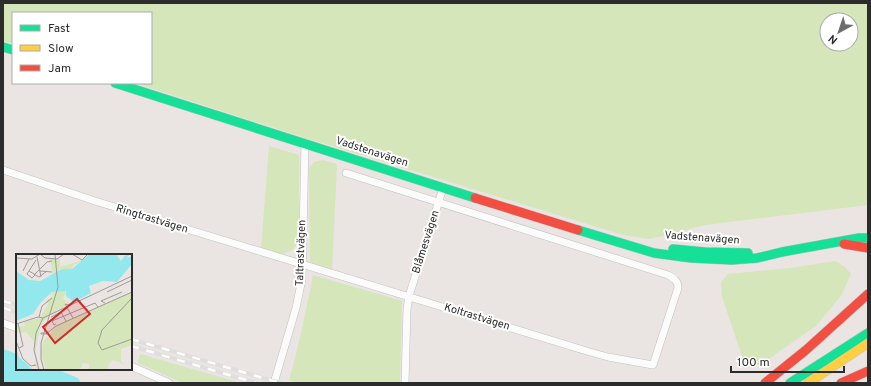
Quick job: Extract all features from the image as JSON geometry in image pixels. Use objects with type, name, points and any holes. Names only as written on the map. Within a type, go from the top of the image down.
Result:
[{"type":"main road","name":"Vadstenavägen","points":[[118,84],[587,234],[654,253],[705,259],[732,260],[757,258],[859,238],[868,238]]},
{"type":"main road","name":"Vadstenavägen","points":[[835,243],[868,248]]},
{"type":"main road","points":[[765,383],[806,350],[868,294]]},
{"type":"main road","points":[[790,383],[868,332]]},
{"type":"main road","points":[[808,383],[868,343]]},
{"type":"main road","points":[[841,383],[868,371]]},
{"type":"street","name":"Taltrastvägen","points":[[274,383],[296,308],[302,279],[305,144]]},
{"type":"street","name":"Ringtrastvägen","points":[[3,170],[102,204],[302,265]]},
{"type":"street","points":[[346,173],[439,202]]},
{"type":"street","name":"Blåmesvägen","points":[[405,383],[409,296],[443,188]]},
{"type":"street","name":"Koltrastvägen","points":[[302,265],[608,357],[653,365],[678,288],[677,281],[674,278],[439,202]]},
{"type":"street","points":[[3,323],[16,328]]},
{"type":"street","points":[[132,366],[169,383]]},
{"type":"green space","points":[[3,3],[868,3],[868,205],[705,225],[649,239],[623,235],[306,138],[138,84],[152,84],[152,12],[12,12],[12,44],[3,41]]},
{"type":"green space","points":[[269,146],[299,155],[299,242],[292,250],[283,254],[261,249]]},
{"type":"green space","points":[[323,160],[337,164],[332,271],[310,263],[309,169],[314,162]]},
{"type":"green space","points":[[836,261],[845,267],[851,274],[841,296],[816,326],[760,365],[744,362],[722,297],[721,282],[728,274],[790,268]]},
{"type":"green space","points":[[313,275],[402,301],[400,383],[299,383],[289,380]]},
{"type":"green space","points":[[140,354],[241,383],[183,383],[138,363]]},
{"type":"water","points":[[3,349],[16,354],[16,370],[58,370],[78,378],[81,383],[3,383]]},
{"type":"railway","points":[[3,301],[16,305]]},
{"type":"railway","points":[[3,308],[16,312]]},
{"type":"railway","points":[[132,339],[280,383]]},
{"type":"railway","points":[[132,346],[256,383]]},
{"type":"traffic: fast","points":[[3,47],[12,50]]},
{"type":"traffic: fast","points":[[118,84],[475,198]]},
{"type":"traffic: fast","points":[[578,230],[654,253],[691,258],[732,260],[757,258],[859,238],[868,238]]},
{"type":"traffic: fast","points":[[673,249],[705,252],[748,253]]},
{"type":"traffic: fast","points":[[790,383],[868,333]]},
{"type":"traffic: slow","points":[[808,383],[868,343]]},
{"type":"traffic: jam","points":[[475,198],[578,230]]},
{"type":"traffic: jam","points":[[844,244],[868,248]]},
{"type":"traffic: jam","points":[[765,383],[806,350],[868,294]]},
{"type":"traffic: jam","points":[[841,383],[868,371]]}]
